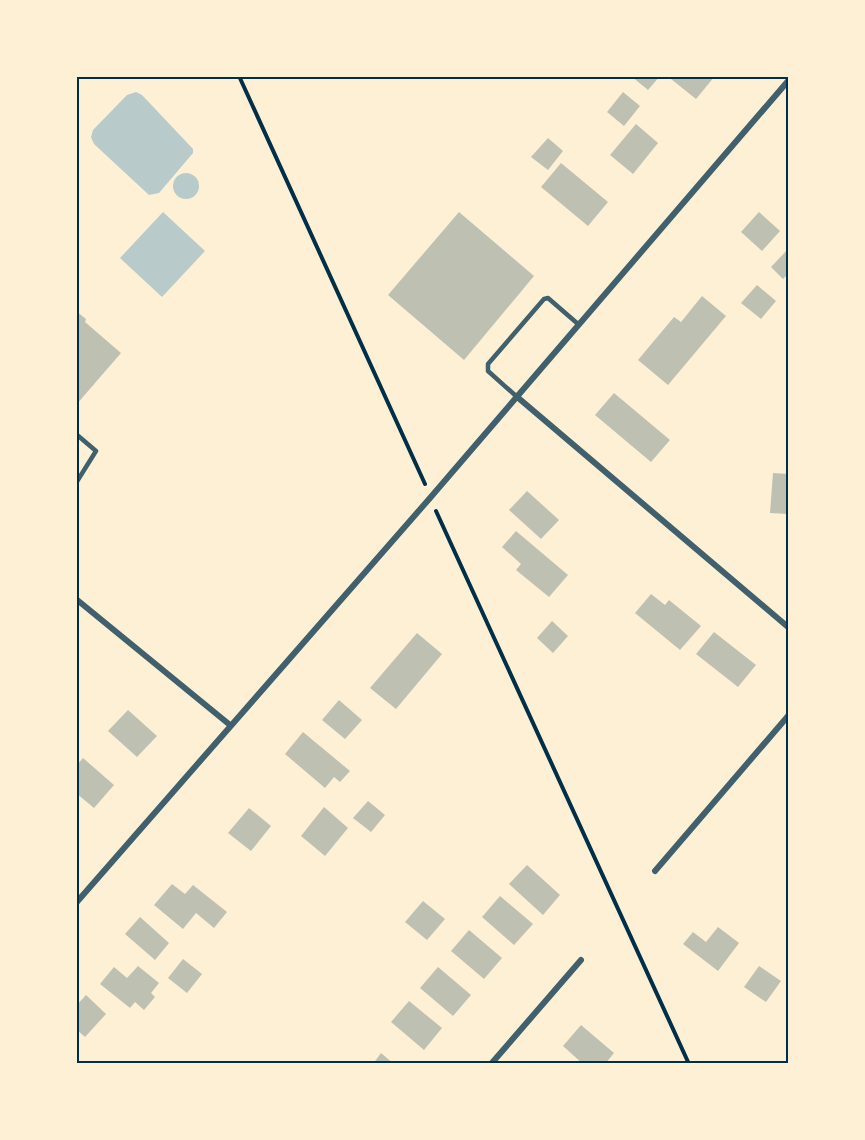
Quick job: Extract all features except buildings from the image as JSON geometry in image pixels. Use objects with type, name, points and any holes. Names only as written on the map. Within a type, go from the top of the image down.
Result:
[{"type":"street","points":[[76,903],[430,498],[789,81]]},
{"type":"street","points":[[516,396],[789,627]]},
{"type":"street","points":[[76,598],[230,725]]},
{"type":"street","points":[[655,871],[789,716]]},
{"type":"street","points":[[490,1064],[581,960]]},
{"type":"lane","points":[[516,396],[488,371],[488,364],[544,299],[548,298],[578,324]]},
{"type":"lane","points":[[76,434],[96,451],[76,483]]},
{"type":"path","points":[[239,76],[422,477]]},
{"type":"path","points":[[440,521],[689,1064]]},
{"type":"shaded area","points":[[136,92],[142,95],[193,149],[193,153],[159,193],[149,195],[94,144],[91,137],[93,130],[127,95]]},
{"type":"shaded area","points":[[186,173],[195,177],[199,186],[195,195],[186,199],[177,195],[173,186],[177,177]]},
{"type":"shaded area","points":[[163,212],[205,251],[162,297],[120,258]]}]
